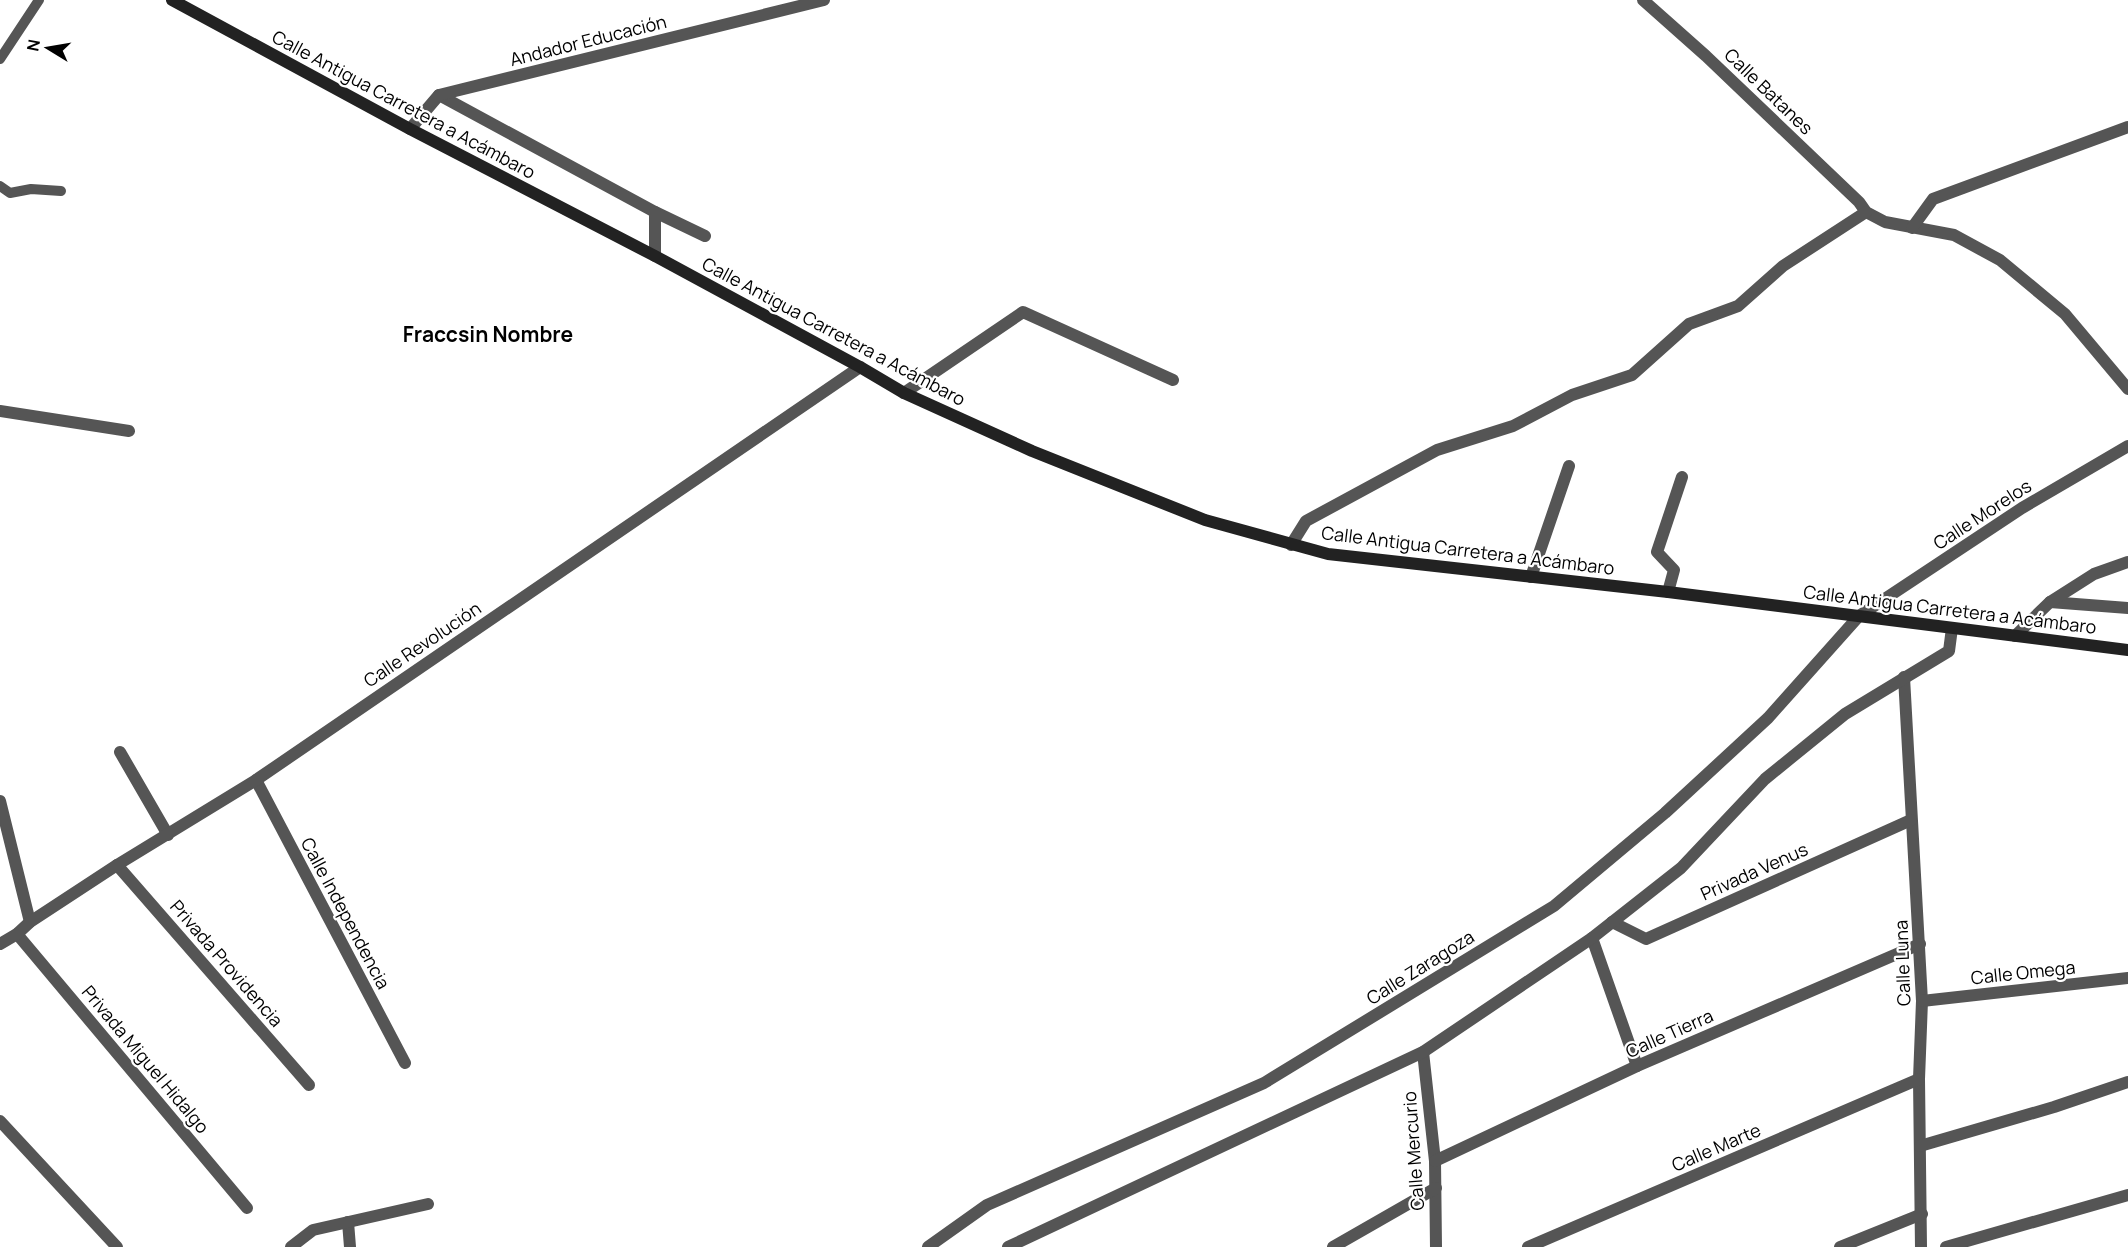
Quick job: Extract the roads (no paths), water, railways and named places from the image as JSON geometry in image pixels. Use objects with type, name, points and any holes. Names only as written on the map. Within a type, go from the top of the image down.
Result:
[{"type":"main road","name":"Calle Antigua Carretera a Acámbaro","points":[[172,0],[410,129],[655,256],[904,393],[1032,452],[1205,520],[1328,554],[1668,592],[2128,650]]},
{"type":"street","name":"Andador Educación","points":[[439,95],[824,0]]},
{"type":"street","name":"Calle Batanes","points":[[1642,0],[1706,56],[1859,202],[1866,212]]},
{"type":"street","points":[[410,129],[439,95],[705,236]]},
{"type":"street","points":[[1912,228],[1933,199],[2128,127]]},
{"type":"street","points":[[655,256],[656,212]]},
{"type":"street","points":[[1291,545],[1306,521],[1437,450],[1513,426],[1572,396],[1632,375],[1689,324],[1738,306],[1783,266],[1866,212],[1885,222],[1954,236],[2000,260],[2065,314],[2128,389]]},
{"type":"street","points":[[904,393],[1023,312],[1173,380]]},
{"type":"street","name":"Calle Revolución","points":[[0,944],[17,934],[30,921],[117,865],[256,780],[860,367]]},
{"type":"street","points":[[0,411],[129,431]]},
{"type":"street","name":"Calle Morelos","points":[[1859,616],[2022,508],[2128,446]]},
{"type":"street","points":[[1531,577],[1569,466]]},
{"type":"street","points":[[1668,592],[1674,570],[1657,552],[1682,477]]},
{"type":"street","points":[[2015,636],[2050,602],[2094,574],[2128,562]]},
{"type":"street","points":[[2050,602],[2128,608]]},
{"type":"street","name":"Calle Zaragoza","points":[[928,1247],[987,1205],[1264,1083],[1554,906],[1665,813],[1768,718],[1859,616]]},
{"type":"street","points":[[1008,1247],[1423,1052],[1592,938],[1681,868],[1765,779],[1845,714],[1949,651],[1952,628]]},
{"type":"street","name":"Calle Luna","points":[[1904,677],[1922,1001],[1918,1079],[1921,1247]]},
{"type":"street","points":[[120,752],[168,835]]},
{"type":"street","name":"Calle Independencia","points":[[256,780],[405,1063]]},
{"type":"street","points":[[0,801],[30,921]]},
{"type":"street","name":"Privada Venus","points":[[1612,922],[1646,939],[1911,820]]},
{"type":"street","name":"Privada Providencia","points":[[117,865],[309,1085]]},
{"type":"street","name":"Privada Miguel Hidalgo","points":[[17,934],[247,1208]]},
{"type":"street","points":[[1592,938],[1637,1066]]},
{"type":"street","name":"Calle Tierra","points":[[1435,1161],[1637,1066],[1920,944]]},
{"type":"street","name":"Calle Omega","points":[[1922,1001],[2128,978]]},
{"type":"street","name":"Calle Mercurio","points":[[1423,1052],[1435,1161],[1436,1247]]},
{"type":"street","name":"Calle Marte","points":[[1528,1247],[1918,1079]]},
{"type":"street","points":[[1920,1146],[2054,1107],[2128,1082]]},
{"type":"street","points":[[0,1121],[117,1247]]},
{"type":"street","points":[[1333,1247],[1436,1188]]},
{"type":"street","points":[[1946,1247],[2128,1195]]},
{"type":"street","points":[[291,1247],[313,1230],[428,1204]]},
{"type":"street","points":[[1840,1247],[1922,1214]]},
{"type":"street","points":[[348,1222],[350,1247]]},
{"type":"lane","points":[[0,59],[39,0]]},
{"type":"lane","points":[[0,186],[10,193],[31,189],[61,191]]},
{"type":"district","name":"Fraccsin Nombre","points":[[488,334]]}]
